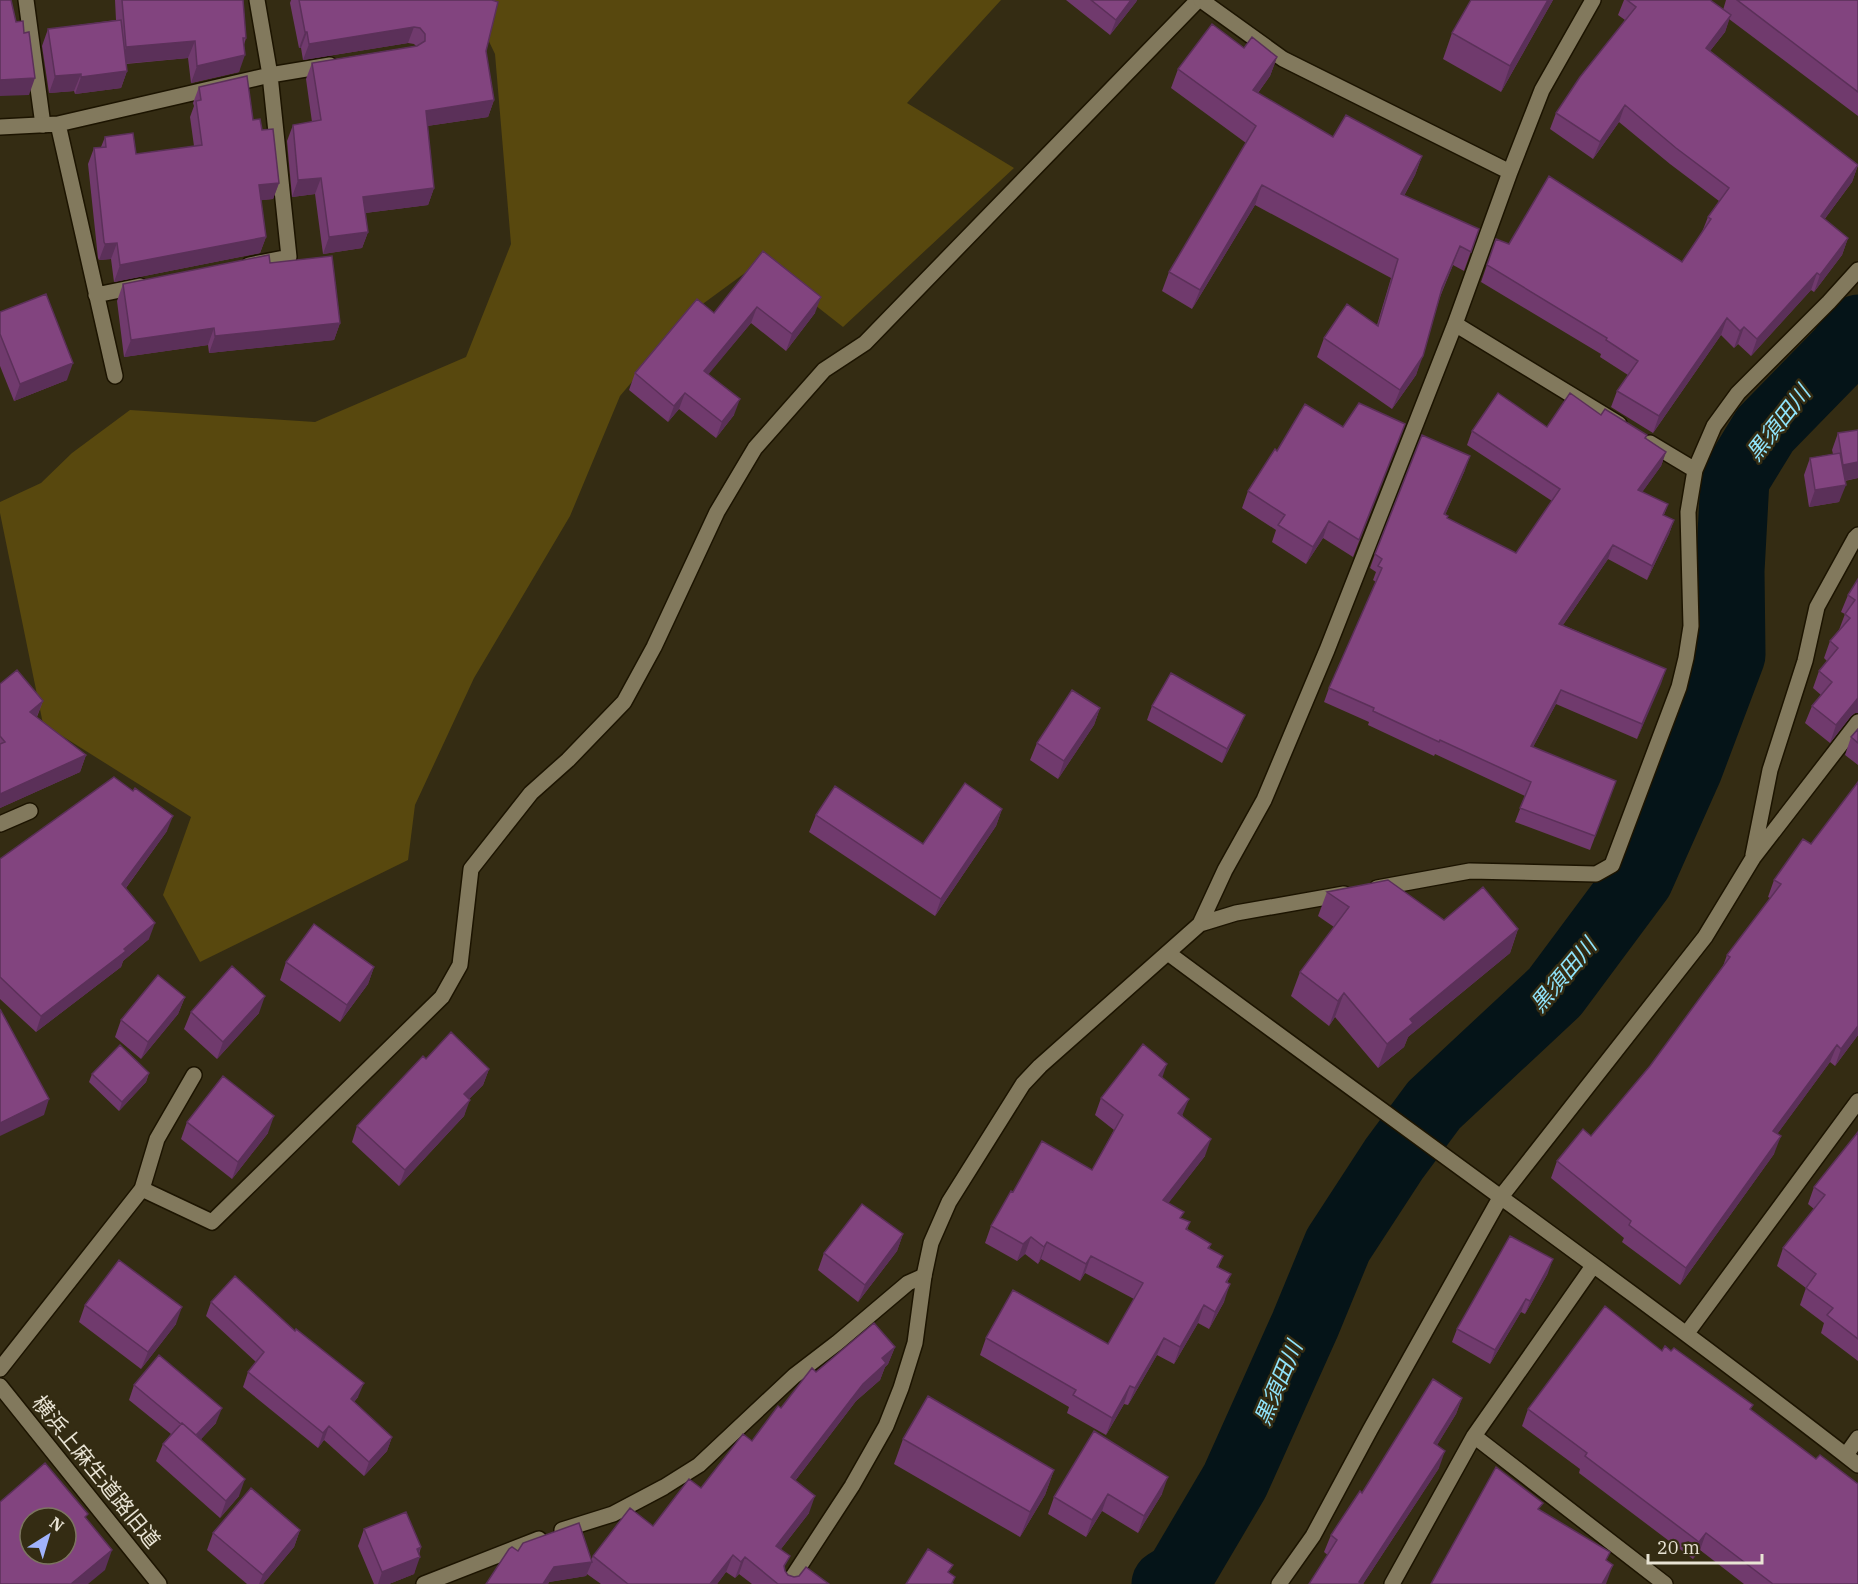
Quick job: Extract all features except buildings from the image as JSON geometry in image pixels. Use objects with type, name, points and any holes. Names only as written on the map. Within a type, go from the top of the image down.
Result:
[{"type":"street","points":[[26,0],[50,124],[96,295],[115,376]]},
{"type":"street","points":[[232,268],[289,257],[270,75],[257,0]]},
{"type":"street","points":[[142,1189],[212,1222],[442,997],[460,965],[471,868],[531,793],[568,760],[624,702],[654,647],[717,512],[755,448],[824,370],[865,343],[1200,0],[1283,59],[1510,172]]},
{"type":"street","points":[[788,1584],[852,1486],[886,1426],[915,1343],[931,1243],[949,1202],[1023,1084],[1040,1066],[1200,924],[1225,870],[1264,800],[1328,650],[1455,324],[1542,90],[1593,0]]},
{"type":"street","points":[[0,127],[50,124],[270,75],[340,64]]},
{"type":"street","points":[[1200,924],[1236,913],[1470,871],[1596,874],[1612,865],[1679,687],[1686,658],[1690,626],[1688,512],[1695,470],[1714,426],[1738,393],[1858,270]]},
{"type":"street","points":[[96,295],[153,284]]},
{"type":"street","points":[[1455,324],[1695,470]]},
{"type":"street","points":[[1753,858],[1770,770],[1805,661],[1817,607],[1858,536]]},
{"type":"street","points":[[1279,1584],[1313,1536],[1500,1198],[1705,937],[1753,858],[1858,722]]},
{"type":"street","points":[[0,824],[30,811]]},
{"type":"street","points":[[1168,953],[1365,1100],[1687,1334],[1852,1460],[1858,1438]]},
{"type":"street","points":[[0,1369],[142,1189],[157,1139],[194,1075]]},
{"type":"street","points":[[1687,1334],[1858,1101]]},
{"type":"street","points":[[1392,1584],[1474,1436],[1593,1266]]},
{"type":"street","points":[[424,1584],[552,1534],[613,1514],[699,1465],[794,1376],[908,1283],[924,1276]]},
{"type":"street","name":"横浜上麻生道路旧道","points":[[0,1386],[159,1584]]},
{"type":"street","points":[[1474,1436],[1647,1578],[1665,1584]]},
{"type":"shaded area","points":[[469,0],[1001,0],[907,103],[1014,168],[843,327],[760,262],[689,314],[620,396],[570,516],[474,678],[415,805],[408,860],[200,962],[163,895],[191,817],[43,724],[0,513],[0,502],[41,483],[72,453],[130,410],[315,422],[466,357],[511,244],[495,54]]},
{"type":"waterway","name":"黒須田川","points":[[1166,1584],[1179,1576],[1235,1481],[1338,1245],[1394,1159],[1434,1105],[1555,992],[1639,879],[1688,769],[1731,655],[1730,571],[1735,479],[1765,430],[1841,352],[1858,329]]}]
